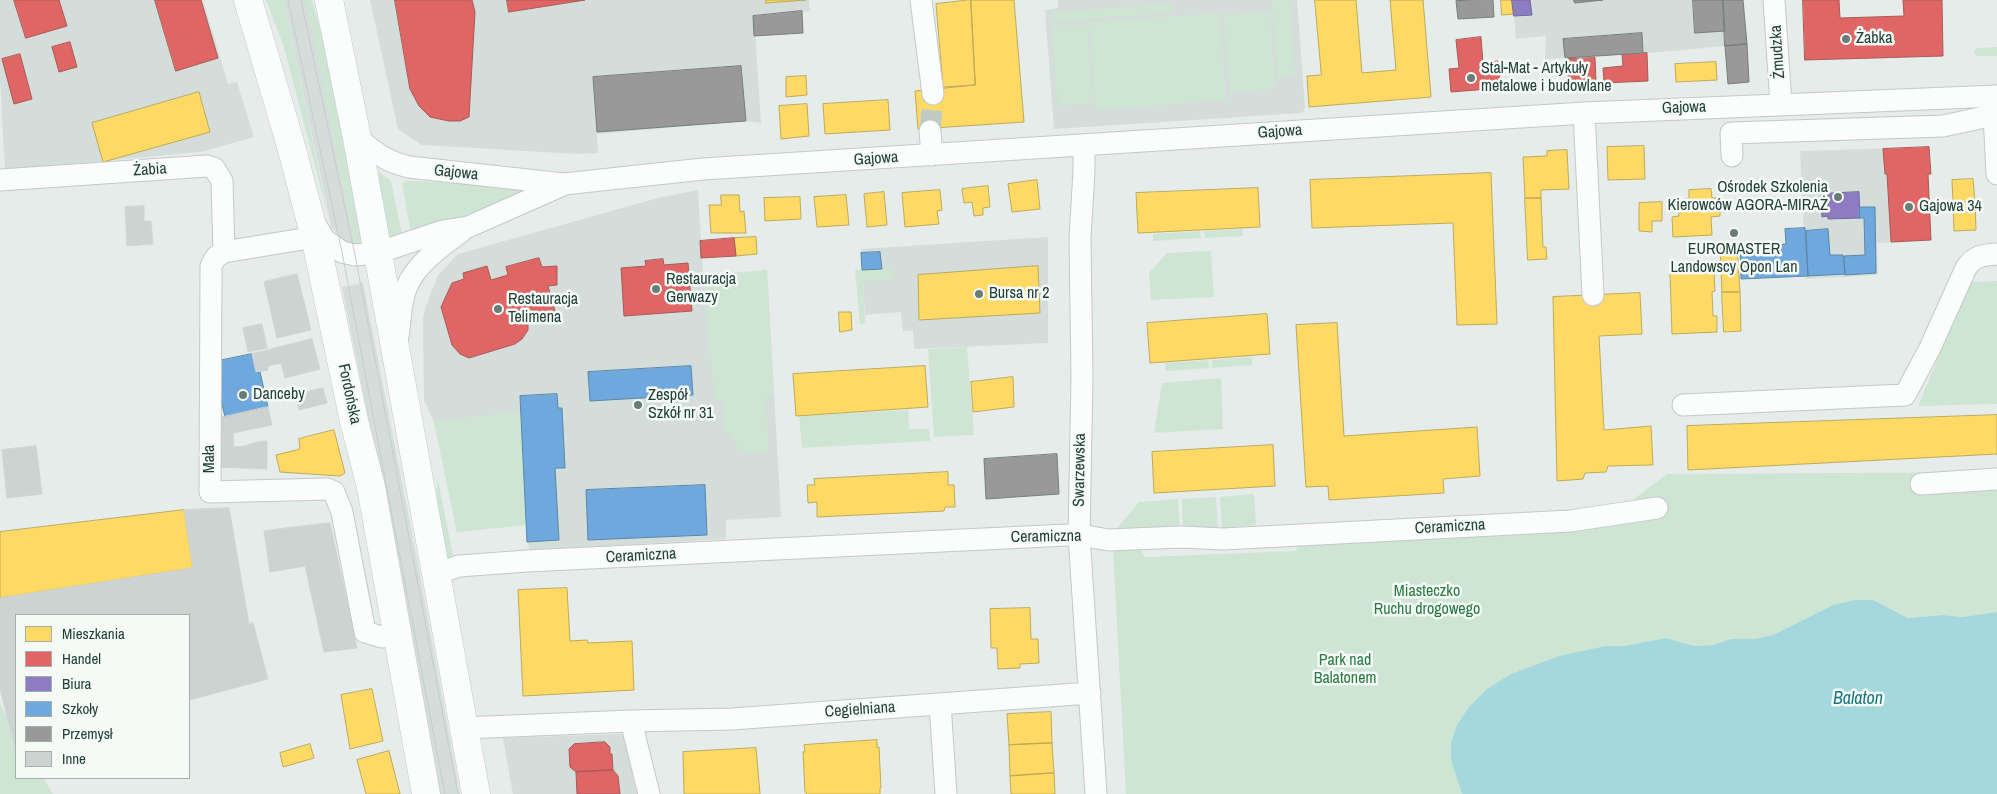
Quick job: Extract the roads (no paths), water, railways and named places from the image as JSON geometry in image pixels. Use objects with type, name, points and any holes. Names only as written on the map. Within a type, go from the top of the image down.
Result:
[{"type":"main road","name":"Fordońska","points":[[248,0],[312,226],[354,421],[371,487],[426,794]]},
{"type":"main road","points":[[329,0],[357,138],[476,794]]},
{"type":"street","points":[[921,0],[933,94]]},
{"type":"street","name":"Żmudzka","points":[[1774,0],[1781,105]]},
{"type":"street","points":[[1732,156],[1731,133],[1943,126],[1995,102],[1997,174]]},
{"type":"street","name":"Gajowa","points":[[357,138],[378,156],[393,164],[564,184],[703,170],[1584,113],[1781,105],[1995,102]]},
{"type":"street","points":[[1584,113],[1593,295]]},
{"type":"street","points":[[930,131],[932,155]]},
{"type":"street","name":"Swarzewska","points":[[1084,145],[1080,238],[1082,378],[1079,535],[1096,794]]},
{"type":"street","name":"Żabia","points":[[0,180],[207,166],[214,168],[222,181],[224,252]]},
{"type":"street","name":"Gajowa","points":[[397,366],[395,347],[406,286],[415,273],[443,244],[468,227],[564,184]]},
{"type":"street","points":[[224,252],[312,226]]},
{"type":"street","name":"Gajowa","points":[[312,226],[325,240],[342,252],[355,255],[377,253],[443,231],[468,227]]},
{"type":"street","name":"Mała","points":[[224,252],[216,257],[211,266],[210,492],[327,489],[334,492],[342,512],[365,632],[382,637],[398,634]]},
{"type":"street","points":[[1683,405],[1906,395],[1930,348],[1966,268],[1972,259],[1981,255],[1997,254]]},
{"type":"street","points":[[1922,484],[1997,479]]},
{"type":"street","name":"Ceramiczna","points":[[435,574],[459,566],[495,563],[1079,535],[1109,540],[1181,537],[1223,538],[1570,520],[1656,508]]},
{"type":"street","name":"Cegielniana","points":[[463,728],[631,720],[732,719],[1090,693]]},
{"type":"street","points":[[940,704],[946,794]]},
{"type":"street","points":[[631,720],[649,794]]},
{"type":"water","name":"Balaton","points":[[1855,600],[1873,600],[1908,618],[1942,615],[1962,617],[1997,612],[1997,794],[1462,794],[1451,760],[1451,743],[1457,725],[1469,707],[1487,689],[1511,674],[1559,656],[1605,646],[1624,646],[1666,638],[1694,646],[1713,645],[1731,639],[1755,639],[1773,635],[1833,605]]},
{"type":"tunnel","points":[[930,131],[933,94]]},
{"type":"tram line","points":[[288,0],[342,252],[445,794]]},
{"type":"tram line","points":[[301,0],[355,255],[458,794]]},
{"type":"place","name":"Żabka","points":[[1846,39]]},
{"type":"place","name":"Stal-Mat - Artykuły metalowe i budowlane","points":[[1471,78]]},
{"type":"place","name":"Ośrodek Szkolenia Kierowców AGORA-MIRAŻ","points":[[1838,197]]},
{"type":"place","name":"Gajowa 34","points":[[1909,207]]},
{"type":"place","name":"EUROMASTER Landowscy Opon Lan","points":[[1734,233]]},
{"type":"place","name":"Restauracja Gerwazy","points":[[656,289]]},
{"type":"place","name":"Bursa nr 2","points":[[979,294]]},
{"type":"place","name":"Restauracja Telimena","points":[[498,309]]},
{"type":"place","name":"Danceby","points":[[243,395]]},
{"type":"place","name":"Zespół Szkół nr 31","points":[[638,405]]},
{"type":"park label","name":"Miasteczko Ruchu drogowego","points":[[1427,601]]},
{"type":"park label","name":"Park nad Balatonem","points":[[1345,670]]}]
